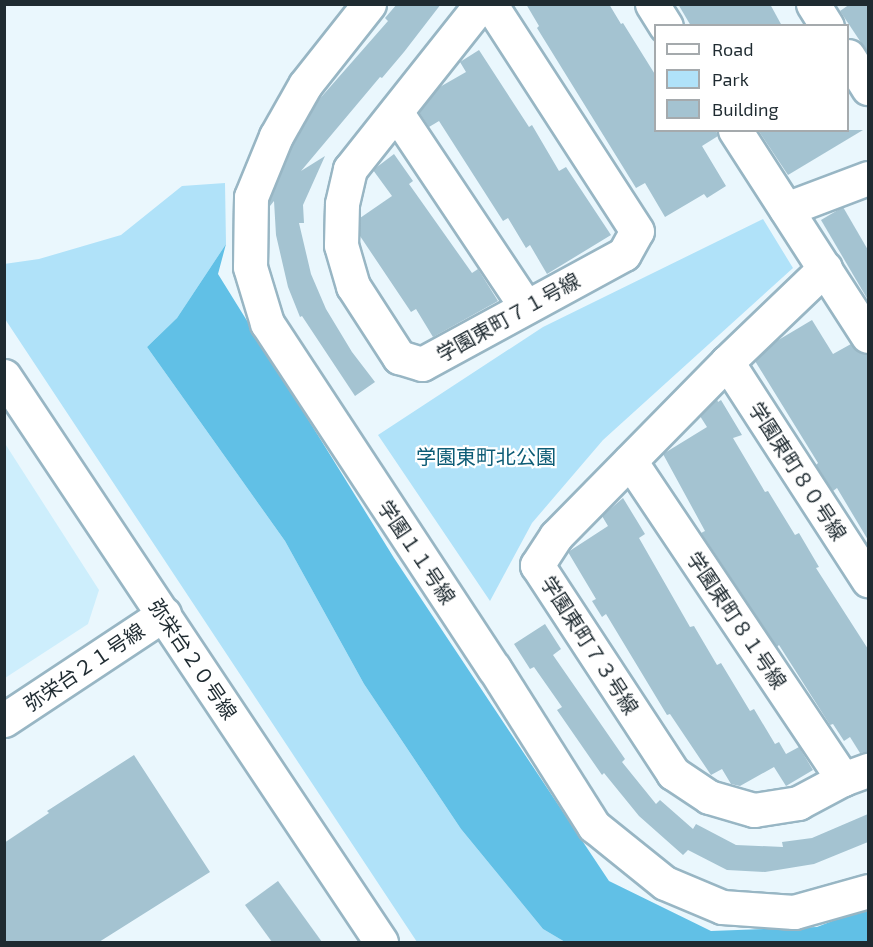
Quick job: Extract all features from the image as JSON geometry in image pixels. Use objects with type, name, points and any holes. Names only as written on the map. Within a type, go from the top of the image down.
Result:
[{"type":"street","name":"学園１１号線","points":[[369,4],[305,86],[276,136],[251,197],[250,267],[267,323],[494,668],[594,826],[665,883],[722,907],[794,912],[868,891]]},
{"type":"street","name":"学園東町７１号線","points":[[481,4],[350,169],[342,204],[341,245],[353,286],[399,357],[422,364],[624,254],[637,231],[490,4]]},
{"type":"street","points":[[652,4],[665,24]]},
{"type":"street","points":[[813,4],[826,24]]},
{"type":"street","points":[[849,58],[868,88]]},
{"type":"street","points":[[396,112],[526,307]]},
{"type":"street","points":[[736,132],[868,336]]},
{"type":"street","points":[[786,209],[868,178]]},
{"type":"street","name":"学園東町７３号線","points":[[825,268],[727,362],[556,536],[537,565],[674,773],[709,797],[754,810],[798,803],[856,775]]},
{"type":"street","name":"学園東町８０号線","points":[[727,362],[868,580]]},
{"type":"street","name":"弥栄台２０号線","points":[[4,376],[381,942]]},
{"type":"street","name":"学園東町８１号線","points":[[630,460],[856,775]]},
{"type":"street","name":"弥栄台２１号線","points":[[4,720],[164,614]]},
{"type":"shaded area","points":[[226,244],[218,274],[394,558],[609,881],[711,931],[817,927],[868,907],[868,942],[565,942],[543,929],[461,829],[364,684],[285,541],[147,347],[177,318]]},
{"type":"shaded area","points":[[4,442],[99,590],[88,624],[5,678]]},
{"type":"green space","points":[[225,183],[226,244],[177,318],[147,347],[285,541],[364,684],[461,829],[543,929],[565,942],[417,942],[5,319],[4,264],[39,259],[121,235],[182,186]]},
{"type":"green space","name":"学園東町北公園","points":[[763,219],[793,268],[603,440],[532,523],[490,601],[378,435],[543,327]]},
{"type":"building","points":[[397,4],[441,4],[404,52],[301,171],[325,156],[303,205],[304,223],[299,223],[311,274],[326,309],[352,352],[375,382],[355,396],[302,316],[300,317],[288,287],[276,235],[274,201],[270,206],[270,201],[293,144],[316,103],[388,21],[385,18]]},
{"type":"building","points":[[526,4],[609,4],[654,73],[654,132],[717,132],[718,136],[702,146],[726,186],[707,198],[704,194],[665,217],[645,183],[636,188],[537,28],[539,26]]},
{"type":"building","points":[[678,4],[770,4],[781,24],[690,24]]},
{"type":"building","points":[[850,4],[868,4],[868,53],[849,24],[840,11]]},
{"type":"building","points":[[479,50],[529,127],[532,125],[559,171],[566,167],[611,235],[547,274],[530,245],[526,248],[508,218],[503,221],[439,121],[429,127],[419,112],[438,88],[466,72],[460,62]]},
{"type":"building","points":[[863,130],[788,175],[759,132]]},
{"type":"building","points":[[394,154],[413,181],[409,184],[472,273],[478,269],[498,301],[433,337],[416,309],[411,312],[360,236],[360,218],[392,196],[373,170]]},
{"type":"building","points":[[843,207],[868,250],[868,300],[821,220]]},
{"type":"building","points":[[812,320],[833,354],[851,344],[859,352],[868,355],[868,540],[837,488],[833,491],[816,465],[818,463],[755,361],[775,342]]},
{"type":"building","points":[[717,399],[718,402],[721,400],[742,435],[733,438],[765,492],[768,491],[795,535],[799,533],[819,567],[816,568],[868,649],[868,752],[860,753],[850,737],[844,741],[833,724],[830,725],[779,645],[777,647],[701,533],[705,531],[663,454],[707,427],[700,416]]},
{"type":"building","points":[[623,498],[645,534],[639,538],[690,627],[694,626],[717,665],[721,663],[750,711],[754,709],[775,744],[779,742],[786,754],[799,747],[813,770],[786,786],[774,767],[740,786],[731,784],[722,769],[711,775],[670,714],[667,715],[606,614],[602,617],[592,601],[596,599],[568,552],[608,526],[602,516]]},
{"type":"building","points":[[545,624],[561,649],[553,655],[625,759],[622,762],[656,804],[660,800],[693,829],[696,824],[736,845],[783,847],[782,842],[812,838],[868,814],[868,842],[814,864],[765,872],[727,870],[688,850],[683,855],[639,816],[604,773],[602,775],[557,710],[562,707],[534,667],[530,669],[514,644]]},
{"type":"building","points":[[134,755],[210,872],[99,942],[4,942],[4,843],[49,813],[47,811]]},
{"type":"building","points":[[278,881],[322,942],[272,942],[245,905]]}]
